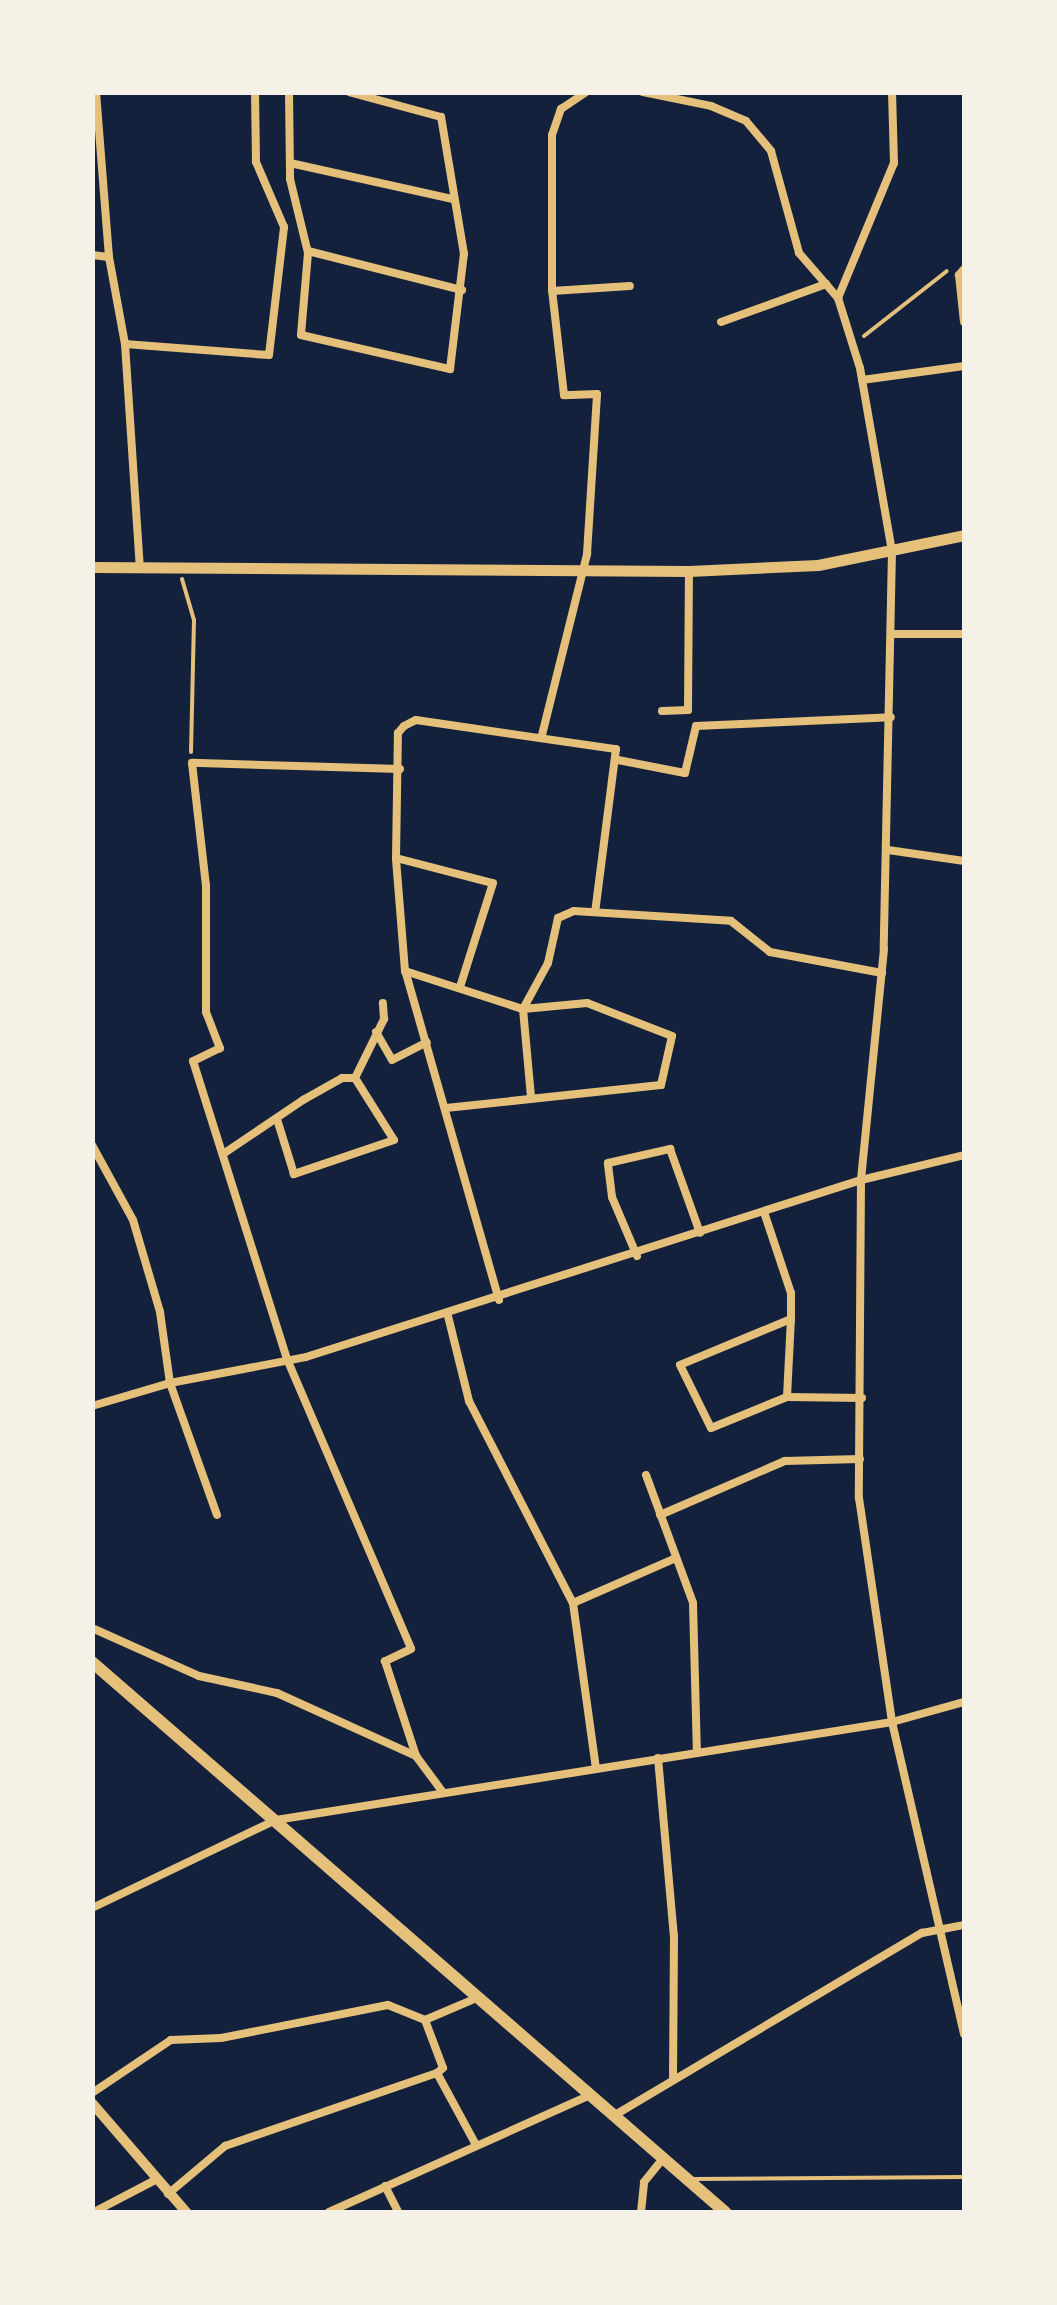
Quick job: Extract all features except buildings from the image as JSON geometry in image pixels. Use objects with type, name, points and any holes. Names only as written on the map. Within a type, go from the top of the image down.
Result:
[{"type":"main road","points":[[92,567],[688,572],[818,565],[964,535]]},
{"type":"main road","points":[[92,1662],[725,2212]]},
{"type":"street","points":[[96,92],[109,257],[125,344],[140,568]]},
{"type":"street","points":[[125,344],[269,355],[284,227],[256,162],[255,92]]},
{"type":"street","points":[[289,92],[290,162],[308,251],[301,336],[450,369],[462,290],[454,199],[441,117],[350,92]]},
{"type":"street","points":[[542,735],[584,569],[596,394],[564,395],[552,292],[552,135],[561,109],[586,92]]},
{"type":"street","points":[[643,92],[711,106],[746,121],[772,151],[799,254],[838,298],[862,380],[892,552],[888,850],[882,973],[861,1180],[863,1540],[892,1722],[964,2034]]},
{"type":"street","points":[[838,298],[894,164],[892,92]]},
{"type":"street","points":[[290,162],[454,199]]},
{"type":"street","points":[[308,251],[462,290]]},
{"type":"street","points":[[92,255],[109,257]]},
{"type":"street","points":[[964,269],[964,322]]},
{"type":"street","points":[[721,322],[826,284]]},
{"type":"street","points":[[552,292],[630,286]]},
{"type":"street","points":[[862,380],[964,366]]},
{"type":"street","points":[[662,711],[688,710],[688,572]]},
{"type":"street","points":[[892,634],[964,634]]},
{"type":"street","points":[[618,760],[685,774],[696,726],[891,717]]},
{"type":"street","points":[[499,1300],[406,971],[396,858],[398,733],[416,720],[542,735],[616,749],[618,760],[594,912]]},
{"type":"street","points":[[400,769],[192,763],[206,885],[206,1012],[220,1048],[193,1061],[287,1359],[411,1649],[385,1661],[416,1756],[442,1792]]},
{"type":"street","points":[[888,850],[964,862]]},
{"type":"street","points":[[396,858],[493,883],[461,984]]},
{"type":"street","points":[[531,1097],[523,1009],[548,962],[558,918],[594,912],[731,921],[770,952],[882,973]]},
{"type":"street","points":[[406,971],[461,984],[523,1009],[587,1003],[672,1036],[660,1085],[446,1108]]},
{"type":"street","points":[[355,1078],[376,1032],[383,1003]]},
{"type":"street","points":[[376,1032],[392,1060],[427,1042]]},
{"type":"street","points":[[223,1154],[342,1078],[355,1078]]},
{"type":"street","points":[[277,1119],[294,1174],[394,1140],[355,1078]]},
{"type":"street","points":[[92,1145],[134,1220],[160,1312],[170,1383],[217,1515]]},
{"type":"street","points":[[637,1256],[612,1196],[608,1164],[670,1149],[700,1233]]},
{"type":"street","points":[[92,1406],[170,1383],[287,1359],[448,1316],[765,1215],[861,1180],[964,1155]]},
{"type":"street","points":[[765,1215],[792,1293],[788,1397]]},
{"type":"street","points":[[448,1316],[469,1400],[572,1603],[596,1768]]},
{"type":"street","points":[[791,1319],[680,1366],[711,1428],[788,1397],[862,1398]]},
{"type":"street","points":[[660,1515],[785,1461],[860,1459]]},
{"type":"street","points":[[646,1476],[693,1603],[697,1752]]},
{"type":"street","points":[[572,1603],[676,1558]]},
{"type":"street","points":[[92,1628],[199,1676],[277,1694],[416,1756]]},
{"type":"street","points":[[92,1908],[276,1820],[892,1722],[964,1702]]},
{"type":"street","points":[[658,1758],[674,1936],[672,2078]]},
{"type":"street","points":[[615,2116],[672,2078],[906,1941],[964,1925]]},
{"type":"street","points":[[424,2020],[479,1996]]},
{"type":"street","points":[[92,2092],[172,2040],[222,2038],[388,2005],[424,2020],[443,2068],[437,2074],[225,2146],[168,2194]]},
{"type":"street","points":[[437,2074],[475,2143]]},
{"type":"street","points":[[329,2212],[590,2094]]},
{"type":"street","points":[[92,2103],[186,2212]]},
{"type":"street","points":[[641,2212],[644,2182],[664,2157]]},
{"type":"street","points":[[94,2212],[157,2179]]},
{"type":"street","points":[[386,2186],[398,2212]]},
{"type":"lane","points":[[689,2180],[964,2177]]},
{"type":"path","points":[[860,339],[947,271],[964,269]]},
{"type":"path","points":[[183,569],[194,620],[192,763]]}]
